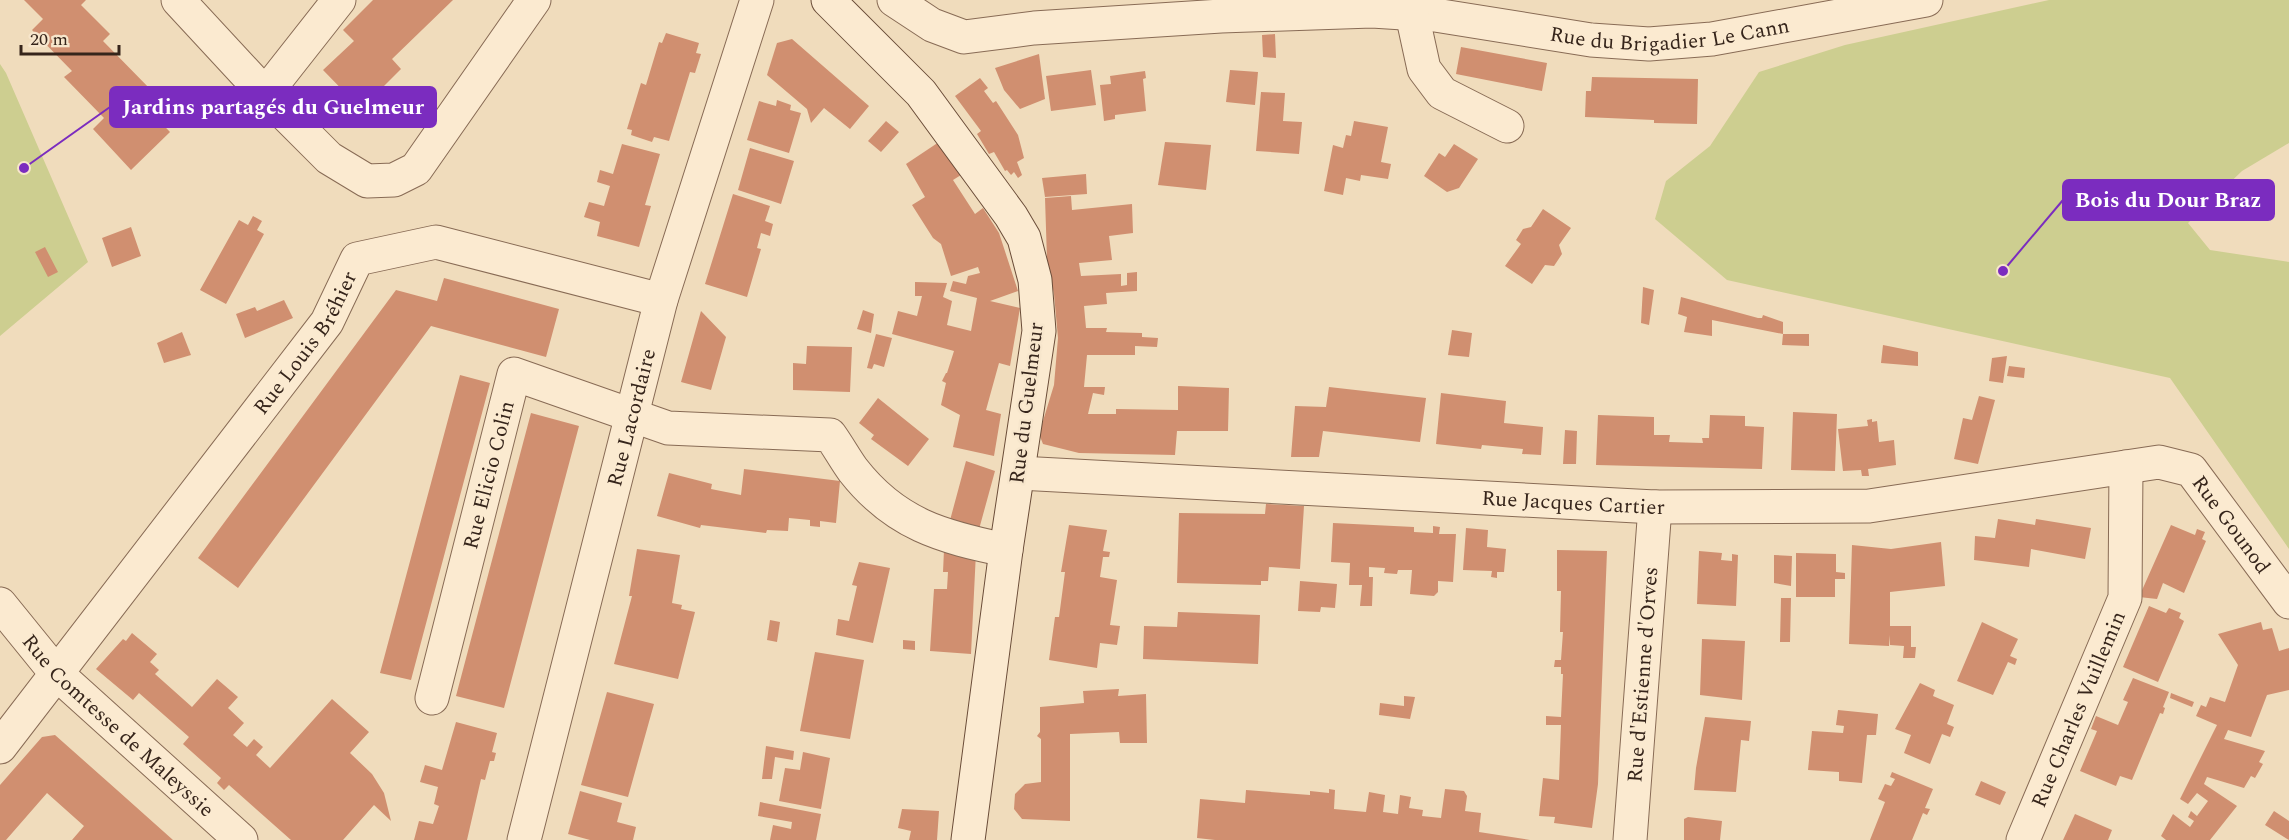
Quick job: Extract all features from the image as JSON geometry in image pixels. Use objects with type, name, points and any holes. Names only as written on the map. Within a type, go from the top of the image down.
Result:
[{"type":"street","points":[[178,0],[265,94],[329,158],[367,181],[394,180],[416,169],[534,0]]},
{"type":"street","points":[[265,94],[339,0]]},
{"type":"street","name":"Rue Lacordaire","points":[[524,840],[661,300],[757,0]]},
{"type":"street","name":"Rue du Guelmeur","points":[[828,0],[921,93],[1011,216],[1024,238],[1035,280],[1039,331],[1006,550],[968,840]]},
{"type":"street","name":"Rue du Brigadier Le Cann","points":[[894,0],[932,26],[964,37],[1246,8],[1435,15],[1591,40],[1650,44],[1712,39],[1926,0]]},
{"type":"street","points":[[1412,14],[1424,69],[1442,93],[1507,126]]},
{"type":"street","name":"Rue Louis Bréhier","points":[[0,747],[327,322],[357,259],[436,242],[661,300]]},
{"type":"street","name":"Rue Elicio Colin","points":[[432,698],[514,374],[631,416]]},
{"type":"street","points":[[631,416],[668,428],[830,435],[853,470],[882,501],[915,524],[960,541],[1006,550]]},
{"type":"street","name":"Rue Gounod","points":[[2126,467],[2159,462],[2191,470],[2289,602]]},
{"type":"street","name":"Rue Jacques Cartier","points":[[1019,473],[1655,507],[1869,506],[2126,467]]},
{"type":"street","name":"Rue Charles Vuillemin","points":[[2023,840],[2125,598],[2126,467]]},
{"type":"street","name":"Rue d'Estienne d'Orves","points":[[1630,840],[1655,507]]},
{"type":"street","name":"Rue Comtesse de Maleyssie","points":[[0,604],[56,673],[241,840]]},
{"type":"green space","points":[[2049,0],[2289,0],[2289,143],[2242,171],[2188,223],[2210,250],[2289,262],[2289,549],[2170,378],[1727,280],[1655,219],[1666,181],[1710,146],[1759,72],[1845,45]]},
{"type":"green space","points":[[0,64],[6,73],[88,262],[0,336]]},
{"type":"building","points":[[24,0],[86,0],[81,5],[110,34],[103,41],[154,93],[142,103],[170,132],[131,170],[93,129],[104,118],[64,77],[72,71],[32,30],[43,19]]},
{"type":"building","points":[[373,0],[453,0],[392,59],[401,69],[361,109],[323,70],[354,41],[343,30]]},
{"type":"building","points":[[666,33],[699,43],[696,53],[701,54],[695,73],[690,72],[669,141],[654,137],[652,142],[631,135],[632,130],[627,129],[641,83],[646,85],[659,42],[662,43]]},
{"type":"building","points":[[1275,34],[1276,58],[1263,57],[1262,35]]},
{"type":"building","points":[[792,39],[869,106],[850,129],[824,108],[811,123],[807,109],[767,75],[777,43]]},
{"type":"building","points":[[1461,47],[1547,63],[1542,91],[1456,74]]},
{"type":"building","points":[[1039,54],[1045,99],[1020,109],[1004,90],[995,68]]},
{"type":"building","points":[[1091,70],[1096,105],[1051,111],[1046,76]]},
{"type":"building","points":[[1230,70],[1258,72],[1255,105],[1226,102]]},
{"type":"building","points":[[1145,71],[1146,78],[1143,79],[1146,111],[1115,115],[1115,119],[1104,121],[1100,85],[1111,84],[1110,76]]},
{"type":"building","points":[[1592,77],[1698,79],[1697,124],[1585,117],[1586,91],[1591,91]]},
{"type":"building","points":[[980,78],[988,88],[984,91],[993,103],[996,101],[1018,135],[1024,158],[1017,162],[1022,175],[1018,178],[1014,172],[1011,175],[1007,170],[1005,171],[994,152],[989,154],[977,134],[981,131],[955,96]]},
{"type":"building","points":[[1261,92],[1285,93],[1283,121],[1302,122],[1299,154],[1256,151]]},
{"type":"building","points":[[777,100],[791,105],[790,110],[801,113],[789,153],[747,140],[759,101],[776,106]]},
{"type":"building","points":[[886,121],[899,132],[881,152],[868,141]]},
{"type":"building","points":[[1354,121],[1388,127],[1381,162],[1391,164],[1388,179],[1361,175],[1360,181],[1346,178],[1343,195],[1324,191],[1333,145],[1343,148],[1346,135],[1351,136]]},
{"type":"building","points":[[939,142],[961,175],[953,180],[975,214],[983,208],[999,233],[1018,291],[990,301],[1020,308],[1010,366],[999,363],[986,410],[1001,414],[994,456],[953,447],[960,415],[941,405],[946,383],[942,381],[954,351],[892,334],[898,311],[917,316],[922,296],[915,296],[915,282],[947,283],[943,297],[952,301],[947,325],[971,331],[977,298],[950,291],[953,281],[966,284],[968,276],[980,273],[978,267],[951,276],[941,244],[933,238],[912,205],[925,197],[906,164]]},
{"type":"building","points":[[1165,142],[1211,145],[1206,190],[1158,185]]},
{"type":"building","points":[[622,144],[660,154],[645,205],[651,206],[639,247],[597,236],[600,222],[584,217],[589,202],[604,206],[610,186],[597,182],[600,170],[613,174]]},
{"type":"building","points":[[1454,144],[1478,159],[1459,188],[1447,192],[1424,176],[1439,153],[1445,157]]},
{"type":"building","points":[[750,148],[794,161],[781,204],[738,190]]},
{"type":"building","points":[[1086,174],[1087,194],[1045,197],[1042,178]]},
{"type":"building","points":[[733,194],[770,206],[765,221],[773,224],[770,236],[761,233],[757,248],[761,249],[747,297],[705,284]]},
{"type":"building","points":[[1071,196],[1072,210],[1132,204],[1133,233],[1109,236],[1112,260],[1079,263],[1081,276],[1121,274],[1121,286],[1127,285],[1127,273],[1137,272],[1137,291],[1106,293],[1107,304],[1084,306],[1086,328],[1107,328],[1106,332],[1142,333],[1142,337],[1158,338],[1157,347],[1135,346],[1135,355],[1087,355],[1084,387],[1105,387],[1104,395],[1093,393],[1088,414],[1116,414],[1116,409],[1178,410],[1178,386],[1229,388],[1228,431],[1177,431],[1175,455],[1079,453],[1043,444],[1039,434],[1054,385],[1058,338],[1054,294],[1047,259],[1045,198]]},
{"type":"building","points":[[1543,209],[1571,228],[1559,245],[1562,254],[1554,266],[1545,265],[1532,284],[1505,266],[1521,244],[1516,240],[1523,229],[1531,227]]},
{"type":"building","points":[[253,216],[262,221],[257,230],[264,234],[226,304],[200,290],[239,220],[248,225]]},
{"type":"building","points":[[131,227],[141,256],[112,267],[102,238]]},
{"type":"building","points":[[45,247],[58,272],[48,277],[35,252]]},
{"type":"building","points":[[444,278],[559,309],[546,357],[431,326],[238,588],[198,558],[396,290],[437,301]]},
{"type":"building","points":[[1643,287],[1654,290],[1649,325],[1641,323]]},
{"type":"building","points":[[1681,297],[1758,318],[1762,318],[1763,315],[1783,322],[1783,334],[1712,320],[1712,336],[1684,332],[1687,317],[1678,314]]},
{"type":"building","points":[[284,300],[293,318],[245,338],[236,314],[255,307],[257,311]]},
{"type":"building","points":[[863,310],[874,314],[871,333],[857,329]]},
{"type":"building","points":[[701,311],[726,337],[711,390],[681,382]]},
{"type":"building","points":[[1452,330],[1472,333],[1469,357],[1448,355]]},
{"type":"building","points":[[182,332],[191,355],[164,363],[157,343]]},
{"type":"building","points":[[876,334],[892,338],[884,367],[874,364],[872,369],[867,368]]},
{"type":"building","points":[[1783,334],[1809,334],[1809,346],[1782,345]]},
{"type":"building","points":[[1883,345],[1918,352],[1918,366],[1881,363]]},
{"type":"building","points":[[807,346],[852,347],[850,392],[793,390],[793,363],[806,364]]},
{"type":"building","points":[[2007,356],[2003,383],[1989,381],[1992,358]]},
{"type":"building","points":[[2009,366],[2025,368],[2024,378],[2007,376]]},
{"type":"building","points":[[460,375],[490,383],[411,680],[380,673]]},
{"type":"building","points":[[1329,387],[1426,398],[1420,442],[1323,431],[1319,457],[1291,457],[1295,406],[1326,407]]},
{"type":"building","points":[[1441,393],[1506,401],[1504,423],[1543,427],[1541,455],[1522,454],[1523,449],[1482,445],[1481,449],[1436,444]]},
{"type":"building","points":[[1979,396],[1995,400],[1978,464],[1954,459],[1963,418],[1972,420]]},
{"type":"building","points":[[878,398],[929,439],[908,466],[871,439],[874,435],[859,423]]},
{"type":"building","points":[[1793,412],[1837,414],[1835,471],[1791,470]]},
{"type":"building","points":[[531,413],[579,426],[504,708],[456,696]]},
{"type":"building","points":[[1598,415],[1654,417],[1654,435],[1670,435],[1669,442],[1703,443],[1702,438],[1709,438],[1710,415],[1745,416],[1745,426],[1764,427],[1762,469],[1596,465]]},
{"type":"building","points":[[1872,419],[1872,422],[1877,421],[1879,442],[1894,440],[1896,465],[1868,469],[1869,476],[1862,476],[1861,470],[1843,471],[1838,429],[1868,426],[1867,420]]},
{"type":"building","points":[[1565,430],[1577,431],[1576,464],[1563,464]]},
{"type":"building","points":[[966,461],[995,471],[978,533],[949,524]]},
{"type":"building","points":[[744,469],[840,481],[836,523],[820,521],[820,527],[810,526],[810,520],[789,518],[788,531],[767,530],[766,533],[701,525],[700,528],[657,516],[669,473],[712,484],[711,489],[741,495]]},
{"type":"building","points":[[1266,504],[1304,506],[1300,569],[1269,567],[1268,581],[1261,581],[1261,585],[1177,583],[1179,513],[1265,514]]},
{"type":"building","points":[[1998,519],[2035,525],[2036,519],[2091,528],[2085,559],[2031,549],[2029,567],[1974,560],[1975,536],[1995,538]]},
{"type":"building","points":[[1333,523],[1414,527],[1414,532],[1433,533],[1433,526],[1440,527],[1439,534],[1456,534],[1453,582],[1438,581],[1438,592],[1434,596],[1410,594],[1412,570],[1398,570],[1397,574],[1384,573],[1385,568],[1369,567],[1369,577],[1373,577],[1372,606],[1360,606],[1362,585],[1349,585],[1350,563],[1331,562]]},
{"type":"building","points":[[1069,525],[1107,530],[1103,551],[1110,552],[1109,557],[1103,557],[1100,577],[1117,580],[1110,625],[1120,626],[1117,645],[1100,643],[1097,668],[1049,660],[1055,617],[1059,617],[1065,572],[1061,572]]},
{"type":"building","points":[[2171,525],[2195,535],[2197,529],[2205,532],[2202,539],[2206,541],[2184,593],[2163,583],[2157,599],[2139,597]]},
{"type":"building","points":[[1466,528],[1488,530],[1487,547],[1506,549],[1504,572],[1497,572],[1497,578],[1491,577],[1492,571],[1463,570]]},
{"type":"building","points":[[1941,542],[1945,586],[1890,592],[1890,626],[1911,626],[1911,647],[1916,647],[1915,658],[1903,658],[1904,646],[1890,645],[1890,635],[1889,646],[1849,644],[1852,545],[1891,549]]},
{"type":"building","points":[[637,549],[680,555],[672,603],[682,605],[681,609],[695,612],[678,679],[614,664],[632,596],[629,596]]},
{"type":"building","points":[[944,550],[976,552],[971,654],[930,651],[934,589],[947,589],[948,572],[943,572]]},
{"type":"building","points":[[1557,550],[1607,551],[1598,784],[1592,828],[1554,823],[1555,817],[1539,816],[1543,778],[1559,780],[1561,725],[1546,725],[1546,716],[1561,717],[1563,674],[1561,674],[1561,667],[1554,667],[1555,660],[1561,660],[1563,632],[1560,632],[1561,591],[1557,591]]},
{"type":"building","points":[[1699,551],[1722,553],[1721,560],[1732,561],[1732,554],[1738,555],[1736,606],[1697,604]]},
{"type":"building","points":[[1796,553],[1836,554],[1836,572],[1845,573],[1845,579],[1835,579],[1835,597],[1796,597]]},
{"type":"building","points":[[1774,555],[1792,556],[1791,586],[1774,583]]},
{"type":"building","points":[[859,562],[890,568],[873,643],[836,635],[838,619],[849,621],[857,586],[852,585]]},
{"type":"building","points":[[1300,581],[1337,584],[1335,608],[1321,607],[1320,612],[1298,611]]},
{"type":"building","points":[[1781,598],[1791,598],[1790,642],[1780,642]]},
{"type":"building","points":[[2149,606],[2166,613],[2169,608],[2181,613],[2179,618],[2184,621],[2158,682],[2123,667]]},
{"type":"building","points":[[1178,612],[1260,615],[1258,664],[1143,659],[1144,626],[1177,627]]},
{"type":"building","points":[[770,620],[780,622],[777,642],[767,640]]},
{"type":"building","points":[[1982,622],[2018,639],[2010,656],[2017,659],[2015,665],[2008,662],[1993,695],[1957,681]]},
{"type":"building","points":[[2261,622],[2263,630],[2272,628],[2279,651],[2289,648],[2289,690],[2267,695],[2251,737],[2228,730],[2224,739],[2265,751],[2259,762],[2263,764],[2255,778],[2251,776],[2244,788],[2207,777],[2204,784],[2237,806],[2210,840],[2166,840],[2161,836],[2173,814],[2190,827],[2194,821],[2188,817],[2191,811],[2197,816],[2208,801],[2197,793],[2188,804],[2180,799],[2217,725],[2196,716],[2201,705],[2206,707],[2210,697],[2225,702],[2238,665],[2218,634]]},
{"type":"building","points":[[132,633],[157,654],[150,662],[159,670],[155,674],[192,707],[217,679],[238,697],[228,708],[244,723],[233,735],[247,747],[254,739],[263,747],[256,755],[270,768],[332,699],[369,732],[350,753],[372,774],[384,793],[391,821],[374,805],[343,840],[291,840],[229,785],[224,790],[217,783],[221,778],[183,744],[189,737],[139,693],[133,700],[96,669],[123,639],[126,641]]},
{"type":"building","points":[[1702,639],[1745,641],[1742,700],[1700,695]]},
{"type":"building","points":[[903,640],[915,641],[915,650],[903,649]]},
{"type":"building","points":[[815,652],[864,660],[850,739],[800,731]]},
{"type":"building","points":[[2133,678],[2169,692],[2163,707],[2165,708],[2163,714],[2160,713],[2132,780],[2120,776],[2116,786],[2080,771],[2097,731],[2091,729],[2096,716],[2118,725],[2128,702],[2123,700]]},
{"type":"building","points":[[1920,683],[1935,690],[1933,696],[1954,705],[1947,724],[1954,727],[1950,737],[1942,734],[1930,764],[1904,753],[1911,735],[1895,729]]},
{"type":"building","points":[[1119,689],[1118,696],[1146,694],[1147,743],[1120,743],[1119,732],[1070,734],[1070,821],[1022,819],[1014,809],[1015,794],[1025,784],[1041,782],[1041,739],[1037,736],[1040,732],[1040,707],[1084,703],[1083,691]]},
{"type":"building","points":[[607,692],[654,704],[628,797],[581,785]]},
{"type":"building","points":[[2171,693],[2194,702],[2192,707],[2170,698]]},
{"type":"building","points":[[1404,696],[1415,697],[1410,719],[1379,715],[1380,703],[1404,706]]},
{"type":"building","points":[[1838,710],[1878,714],[1876,735],[1867,735],[1862,783],[1839,781],[1839,772],[1808,770],[1812,731],[1843,733],[1844,726],[1836,725]]},
{"type":"building","points":[[1705,717],[1751,721],[1749,741],[1741,740],[1736,792],[1694,790]]},
{"type":"building","points":[[456,722],[497,733],[492,752],[496,753],[494,761],[490,761],[485,780],[481,779],[467,840],[414,840],[419,821],[433,824],[439,806],[434,804],[438,787],[420,782],[425,765],[442,770]]},
{"type":"building","points":[[55,735],[173,840],[72,840],[84,826],[47,793],[6,840],[0,840],[0,785],[42,737]]},
{"type":"building","points":[[766,746],[794,751],[793,760],[775,757],[772,779],[762,779]]},
{"type":"building","points":[[803,752],[830,758],[821,809],[779,801],[785,768],[800,770]]},
{"type":"building","points":[[1892,772],[1933,789],[1925,808],[1930,809],[1927,815],[1923,813],[1912,840],[1870,840],[1885,802],[1878,799],[1885,784],[1891,786],[1895,779],[1890,777]]},
{"type":"building","points":[[1981,781],[2006,792],[2000,805],[1975,795]]},
{"type":"building","points":[[1329,789],[1335,790],[1334,809],[1366,812],[1369,792],[1385,795],[1383,812],[1398,814],[1400,795],[1411,797],[1409,808],[1423,810],[1422,816],[1441,818],[1445,789],[1464,791],[1467,796],[1465,811],[1481,813],[1479,832],[1530,840],[1215,840],[1197,838],[1200,799],[1245,803],[1246,790],[1310,795],[1310,791],[1329,793]]},
{"type":"building","points":[[580,791],[622,803],[617,822],[636,827],[633,840],[590,840],[568,834]]},
{"type":"building","points":[[760,802],[821,814],[816,840],[770,840],[773,825],[791,829],[792,822],[758,816]]},
{"type":"building","points":[[902,809],[939,811],[937,840],[909,840],[911,831],[898,828]]},
{"type":"building","points":[[2274,811],[2289,821],[2289,840],[2265,825]]},
{"type":"building","points":[[2075,814],[2112,830],[2108,840],[2063,840]]},
{"type":"building","points":[[1688,817],[1722,821],[1720,840],[1684,840],[1684,819]]},
{"type":"place","name":"Jardins partagés du Guelmeur","points":[[24,168]]},
{"type":"place","name":"Bois du Dour Braz","points":[[2003,271]]}]
